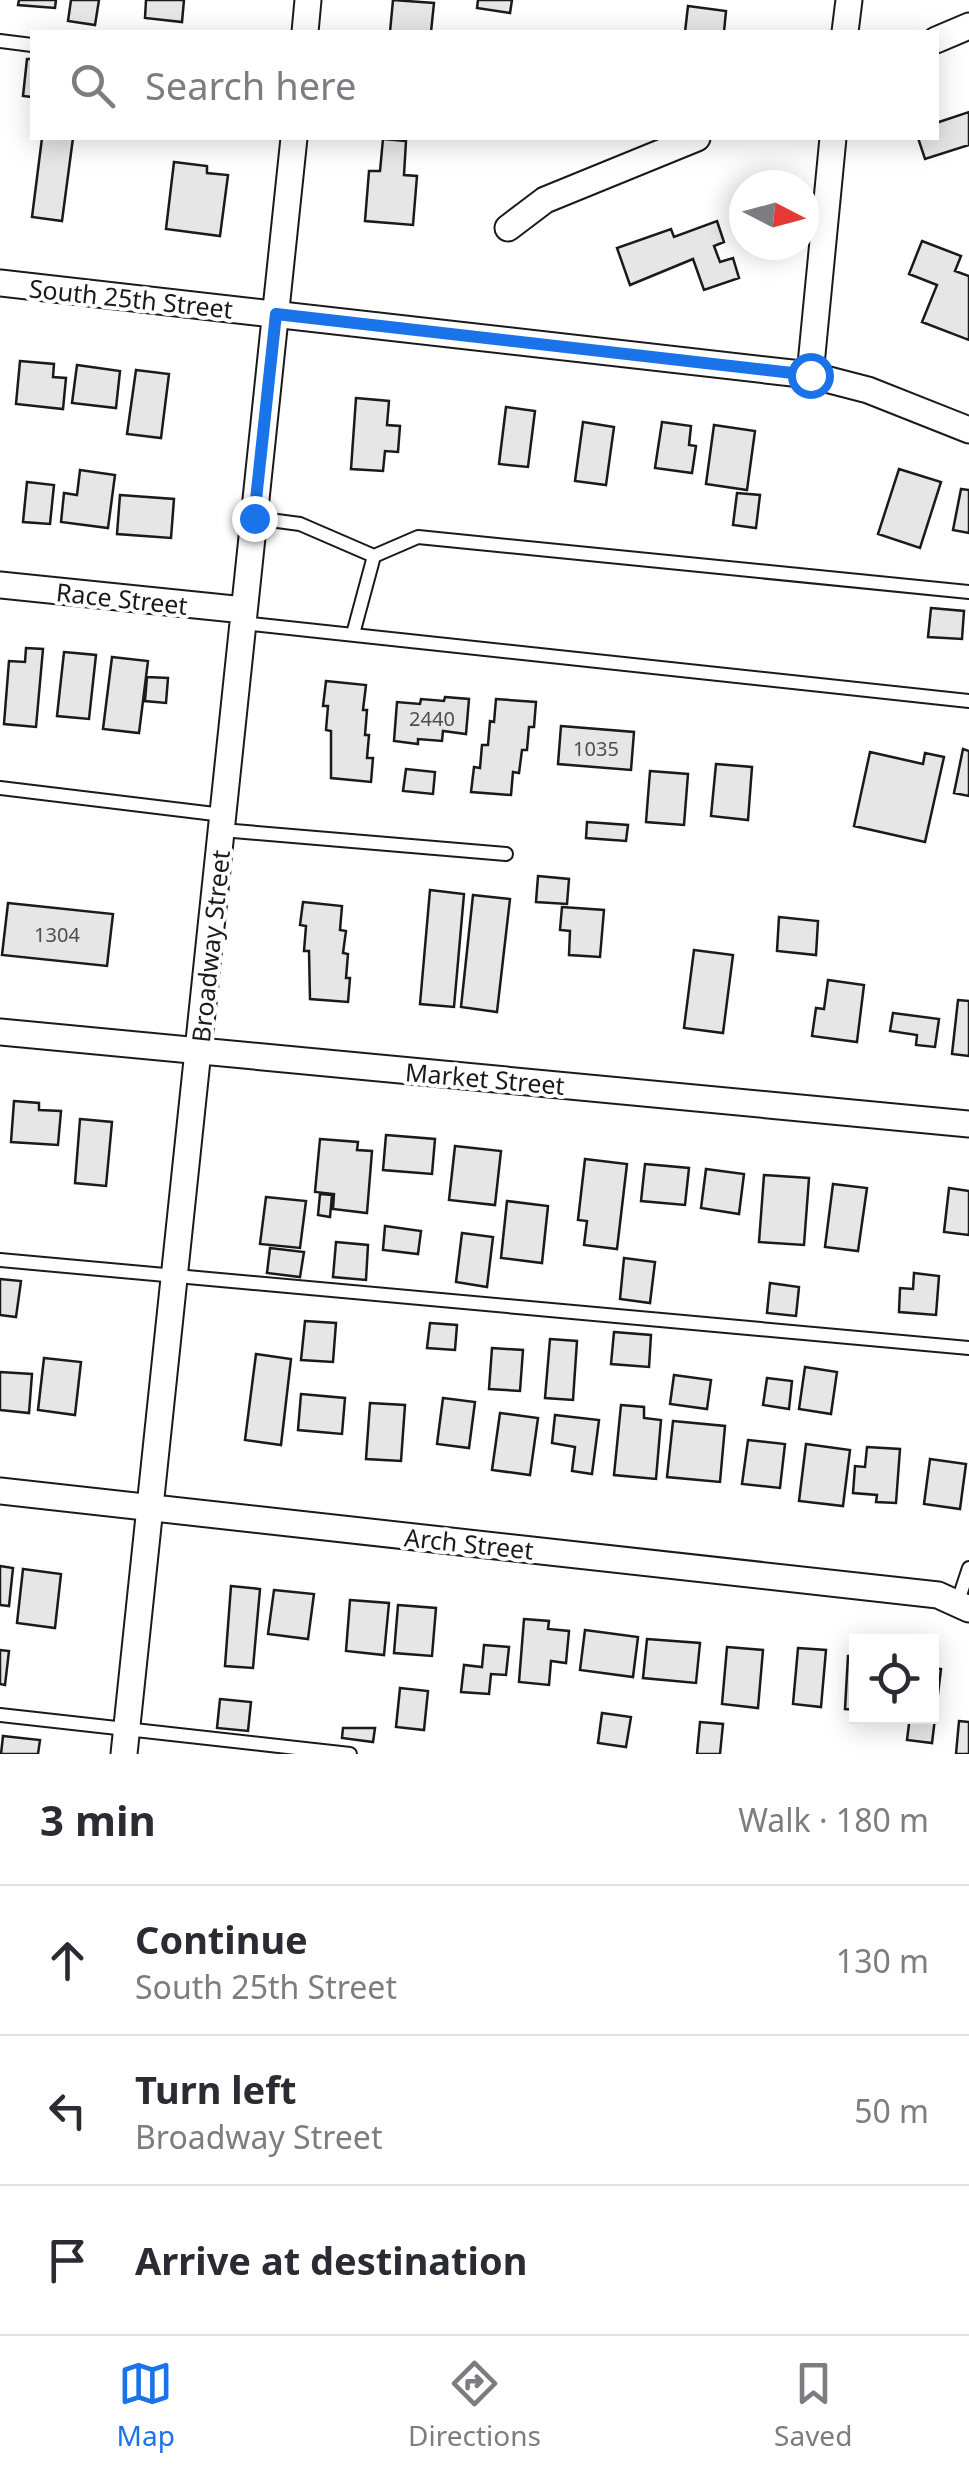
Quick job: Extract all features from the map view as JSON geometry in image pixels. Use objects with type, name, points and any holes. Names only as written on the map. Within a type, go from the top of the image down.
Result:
[{"type":"street","points":[[304,30],[308,0]]},
{"type":"street","points":[[845,30],[849,0]]},
{"type":"street","points":[[939,39],[969,26]]},
{"type":"street","name":"Broadway Street","points":[[126,1741],[294,140]]},
{"type":"street","points":[[508,228],[546,200],[693,140]]},
{"type":"street","points":[[810,375],[833,140]]},
{"type":"street","name":"South 25th Street","points":[[0,283],[810,375],[868,390],[969,430]]},
{"type":"street","name":"Race Street","points":[[0,585],[243,616]]},
{"type":"street","name":"Market Street","points":[[0,1032],[969,1124]]},
{"type":"street","name":"Arch Street","points":[[0,1491],[955,1603]]},
{"type":"lane","points":[[0,42],[30,44]]},
{"type":"lane","points":[[254,518],[300,524],[374,556],[418,537],[969,592]]},
{"type":"lane","points":[[353,634],[374,556]]},
{"type":"lane","points":[[243,616],[353,634],[969,701]]},
{"type":"lane","points":[[0,788],[222,823],[506,854]]},
{"type":"lane","points":[[0,1260],[969,1348]]},
{"type":"lane","points":[[955,1603],[969,1568]]},
{"type":"lane","points":[[0,1716],[126,1741],[350,1754]]},
{"type":"building","points":[[19,0],[56,0],[55,8],[18,5]]},
{"type":"building","points":[[71,0],[99,0],[95,25],[68,21]]},
{"type":"building","points":[[146,0],[184,0],[182,22],[145,18]]},
{"type":"building","points":[[393,0],[434,3],[431,30],[390,30]]},
{"type":"building","points":[[478,0],[512,0],[510,13],[477,8]]},
{"type":"building","points":[[688,6],[726,11],[724,30],[685,30]]},
{"type":"building","points":[[27,59],[30,59],[30,97],[23,96]]},
{"type":"building","points":[[969,112],[969,145],[925,159],[919,140],[939,140],[939,122]]},
{"type":"building","points":[[42,140],[73,140],[62,221],[32,217]]},
{"type":"building","points":[[383,140],[406,141],[404,175],[417,176],[413,225],[365,221],[369,171],[380,171]]},
{"type":"building","points":[[174,162],[207,166],[207,173],[228,175],[220,236],[166,229]]},
{"type":"building","points":[[717,221],[724,242],[714,246],[720,262],[734,260],[739,278],[704,290],[693,259],[630,285],[617,248],[671,229],[674,237]]},
{"type":"building","points":[[922,241],[961,256],[955,271],[969,276],[969,340],[922,322],[937,285],[909,274]]},
{"type":"building","points":[[20,361],[54,364],[53,377],[66,378],[63,409],[16,404]]},
{"type":"building","points":[[77,365],[120,371],[116,408],[72,403]]},
{"type":"building","points":[[136,370],[169,374],[161,438],[127,434]]},
{"type":"building","points":[[356,398],[389,401],[387,425],[400,426],[398,452],[385,451],[383,471],[351,469]]},
{"type":"building","points":[[506,407],[535,411],[528,467],[499,464]]},
{"type":"building","points":[[583,422],[614,427],[606,485],[575,481]]},
{"type":"building","points":[[662,422],[691,426],[689,445],[696,446],[692,473],[655,468]]},
{"type":"building","points":[[714,425],[755,431],[747,490],[706,484]]},
{"type":"building","points":[[899,469],[941,482],[920,548],[878,534]]},
{"type":"building","points":[[80,470],[115,475],[108,528],[61,522],[64,493],[77,495]]},
{"type":"building","points":[[27,482],[54,485],[50,524],[23,522]]},
{"type":"building","points":[[961,489],[969,490],[969,533],[953,530]]},
{"type":"building","points":[[737,493],[760,495],[756,528],[733,525]]},
{"type":"building","points":[[120,495],[174,499],[171,538],[117,534]]},
{"type":"building","points":[[931,608],[964,611],[962,639],[928,637]]},
{"type":"building","points":[[26,648],[43,649],[36,727],[4,724],[9,661],[25,662]]},
{"type":"building","points":[[64,652],[96,655],[89,719],[57,716]]},
{"type":"building","points":[[112,657],[148,661],[139,733],[103,729]]},
{"type":"building","points":[[147,677],[168,678],[166,703],[145,701]]},
{"type":"building","points":[[326,681],[366,685],[363,710],[367,710],[367,758],[373,758],[371,782],[331,778],[331,731],[326,730],[328,706],[323,706]]},
{"type":"building","points":[[445,697],[469,699],[466,734],[443,731],[442,741],[418,739],[418,744],[394,741],[397,702],[420,704],[421,699],[444,701]]},
{"type":"building","points":[[496,699],[536,702],[534,727],[529,727],[519,773],[513,772],[511,795],[471,792],[474,767],[480,768],[482,745],[488,745]]},
{"type":"building","points":[[561,726],[634,732],[631,770],[558,764]]},
{"type":"building","points":[[963,749],[969,751],[969,796],[954,793]]},
{"type":"building","points":[[870,752],[923,764],[925,753],[944,757],[925,842],[854,826]]},
{"type":"building","points":[[716,764],[752,767],[748,820],[711,816]]},
{"type":"building","points":[[406,769],[435,772],[433,794],[403,791]]},
{"type":"building","points":[[650,771],[688,774],[684,825],[646,822]]},
{"type":"building","points":[[587,822],[628,825],[626,841],[586,838]]},
{"type":"building","points":[[538,876],[569,879],[567,904],[536,902]]},
{"type":"building","points":[[430,890],[464,894],[454,1007],[420,1004]]},
{"type":"building","points":[[473,895],[510,899],[497,1012],[461,1007]]},
{"type":"building","points":[[303,902],[342,906],[340,930],[346,931],[343,953],[348,954],[346,978],[350,978],[348,1002],[310,999],[309,951],[304,951],[306,926],[300,925]]},
{"type":"building","points":[[8,903],[113,914],[107,966],[2,955]]},
{"type":"building","points":[[562,907],[604,910],[600,957],[569,955],[570,931],[560,930]]},
{"type":"building","points":[[779,917],[818,921],[816,955],[777,951]]},
{"type":"building","points":[[694,950],[733,955],[723,1033],[684,1028]]},
{"type":"building","points":[[828,980],[864,985],[857,1042],[812,1036],[816,1008],[824,1009]]},
{"type":"building","points":[[958,1000],[969,1001],[969,1056],[952,1054]]},
{"type":"building","points":[[893,1013],[939,1019],[935,1047],[916,1045],[917,1035],[890,1031]]},
{"type":"building","points":[[14,1101],[39,1103],[39,1110],[61,1111],[58,1145],[11,1142]]},
{"type":"building","points":[[80,1119],[112,1122],[106,1186],[75,1183]]},
{"type":"building","points":[[386,1135],[435,1139],[432,1174],[383,1170]]},
{"type":"building","points":[[320,1139],[358,1142],[357,1150],[372,1151],[367,1213],[333,1209],[334,1194],[315,1192]]},
{"type":"building","points":[[455,1146],[501,1151],[495,1205],[449,1200]]},
{"type":"building","points":[[585,1159],[627,1164],[617,1249],[584,1245],[587,1221],[578,1220]]},
{"type":"building","points":[[645,1164],[689,1168],[685,1205],[641,1201]]},
{"type":"building","points":[[706,1169],[744,1174],[739,1214],[701,1208]]},
{"type":"building","points":[[764,1175],[809,1178],[804,1245],[759,1242]]},
{"type":"building","points":[[833,1184],[867,1188],[858,1251],[825,1247]]},
{"type":"building","points":[[949,1188],[969,1191],[969,1235],[944,1232]]},
{"type":"building","points":[[320,1194],[332,1195],[330,1217],[318,1215]]},
{"type":"building","points":[[266,1197],[306,1201],[300,1248],[260,1244]]},
{"type":"building","points":[[507,1201],[548,1206],[542,1263],[501,1258]]},
{"type":"building","points":[[385,1226],[421,1231],[418,1254],[383,1250]]},
{"type":"building","points":[[462,1233],[493,1237],[487,1287],[456,1282]]},
{"type":"building","points":[[336,1242],[368,1245],[366,1280],[333,1277]]},
{"type":"building","points":[[270,1248],[304,1252],[300,1277],[267,1273]]},
{"type":"building","points":[[624,1258],[655,1262],[650,1303],[620,1299]]},
{"type":"building","points":[[914,1273],[939,1276],[936,1315],[899,1312],[900,1288],[913,1289]]},
{"type":"building","points":[[0,1279],[21,1281],[16,1317],[0,1315]]},
{"type":"building","points":[[770,1283],[799,1287],[796,1316],[767,1313]]},
{"type":"building","points":[[305,1321],[336,1323],[333,1362],[301,1360]]},
{"type":"building","points":[[430,1323],[457,1325],[455,1350],[427,1348]]},
{"type":"building","points":[[614,1332],[651,1335],[649,1367],[611,1364]]},
{"type":"building","points":[[550,1339],[577,1341],[573,1400],[545,1398]]},
{"type":"building","points":[[492,1348],[523,1350],[520,1391],[489,1389]]},
{"type":"building","points":[[256,1354],[291,1359],[281,1445],[245,1440]]},
{"type":"building","points":[[44,1358],[81,1362],[75,1415],[38,1410]]},
{"type":"building","points":[[805,1367],[837,1372],[831,1414],[799,1409]]},
{"type":"building","points":[[0,1372],[32,1374],[29,1413],[0,1410]]},
{"type":"building","points":[[674,1375],[711,1380],[707,1409],[670,1404]]},
{"type":"building","points":[[767,1378],[792,1381],[789,1409],[763,1405]]},
{"type":"building","points":[[301,1394],[345,1398],[342,1434],[298,1430]]},
{"type":"building","points":[[443,1398],[475,1402],[469,1448],[437,1444]]},
{"type":"building","points":[[370,1403],[405,1405],[401,1461],[366,1459]]},
{"type":"building","points":[[621,1405],[644,1407],[644,1418],[661,1420],[656,1479],[614,1475]]},
{"type":"building","points":[[500,1413],[538,1418],[530,1475],[492,1470]]},
{"type":"building","points":[[555,1415],[599,1420],[592,1474],[572,1471],[575,1447],[552,1443]]},
{"type":"building","points":[[673,1421],[725,1426],[720,1482],[667,1477]]},
{"type":"building","points":[[748,1440],[785,1444],[780,1488],[742,1484]]},
{"type":"building","points":[[806,1444],[850,1450],[843,1506],[799,1501]]},
{"type":"building","points":[[867,1447],[900,1449],[896,1503],[876,1502],[877,1495],[853,1493],[855,1466],[865,1467]]},
{"type":"building","points":[[930,1459],[966,1464],[960,1509],[924,1504]]},
{"type":"building","points":[[0,1566],[13,1568],[9,1606],[0,1605]]},
{"type":"building","points":[[23,1569],[61,1574],[55,1628],[17,1623]]},
{"type":"building","points":[[231,1586],[260,1589],[253,1668],[225,1666]]},
{"type":"building","points":[[274,1590],[314,1594],[308,1639],[268,1634]]},
{"type":"building","points":[[350,1600],[389,1603],[384,1655],[346,1651]]},
{"type":"building","points":[[398,1605],[436,1608],[432,1656],[394,1653]]},
{"type":"building","points":[[524,1619],[549,1621],[548,1629],[569,1631],[566,1663],[551,1661],[549,1685],[519,1682]]},
{"type":"building","points":[[585,1630],[638,1637],[633,1677],[580,1670]]},
{"type":"building","points":[[647,1639],[700,1643],[696,1683],[643,1678]]},
{"type":"building","points":[[484,1645],[509,1647],[506,1675],[491,1674],[489,1694],[461,1692],[464,1665],[482,1667]]},
{"type":"building","points":[[727,1647],[763,1650],[758,1708],[722,1704]]},
{"type":"building","points":[[798,1648],[826,1650],[821,1707],[793,1704]]},
{"type":"building","points":[[0,1650],[9,1651],[5,1685],[0,1684]]},
{"type":"building","points":[[848,1656],[849,1656],[849,1709],[845,1709]]},
{"type":"building","points":[[400,1688],[428,1691],[424,1730],[396,1727]]},
{"type":"building","points":[[220,1699],[251,1702],[248,1731],[217,1728]]},
{"type":"building","points":[[602,1713],[631,1717],[626,1747],[598,1743]]},
{"type":"building","points":[[959,1721],[969,1722],[969,1754],[956,1754]]},
{"type":"building","points":[[700,1722],[723,1724],[720,1754],[697,1754]]},
{"type":"building","points":[[909,1724],[934,1724],[932,1743],[907,1740]]},
{"type":"building","points":[[343,1728],[375,1728],[373,1742],[342,1738]]},
{"type":"building","points":[[3,1736],[40,1740],[38,1754],[1,1754]]},
{"type":"route","points":[[254,518],[276,314],[810,375]]}]
